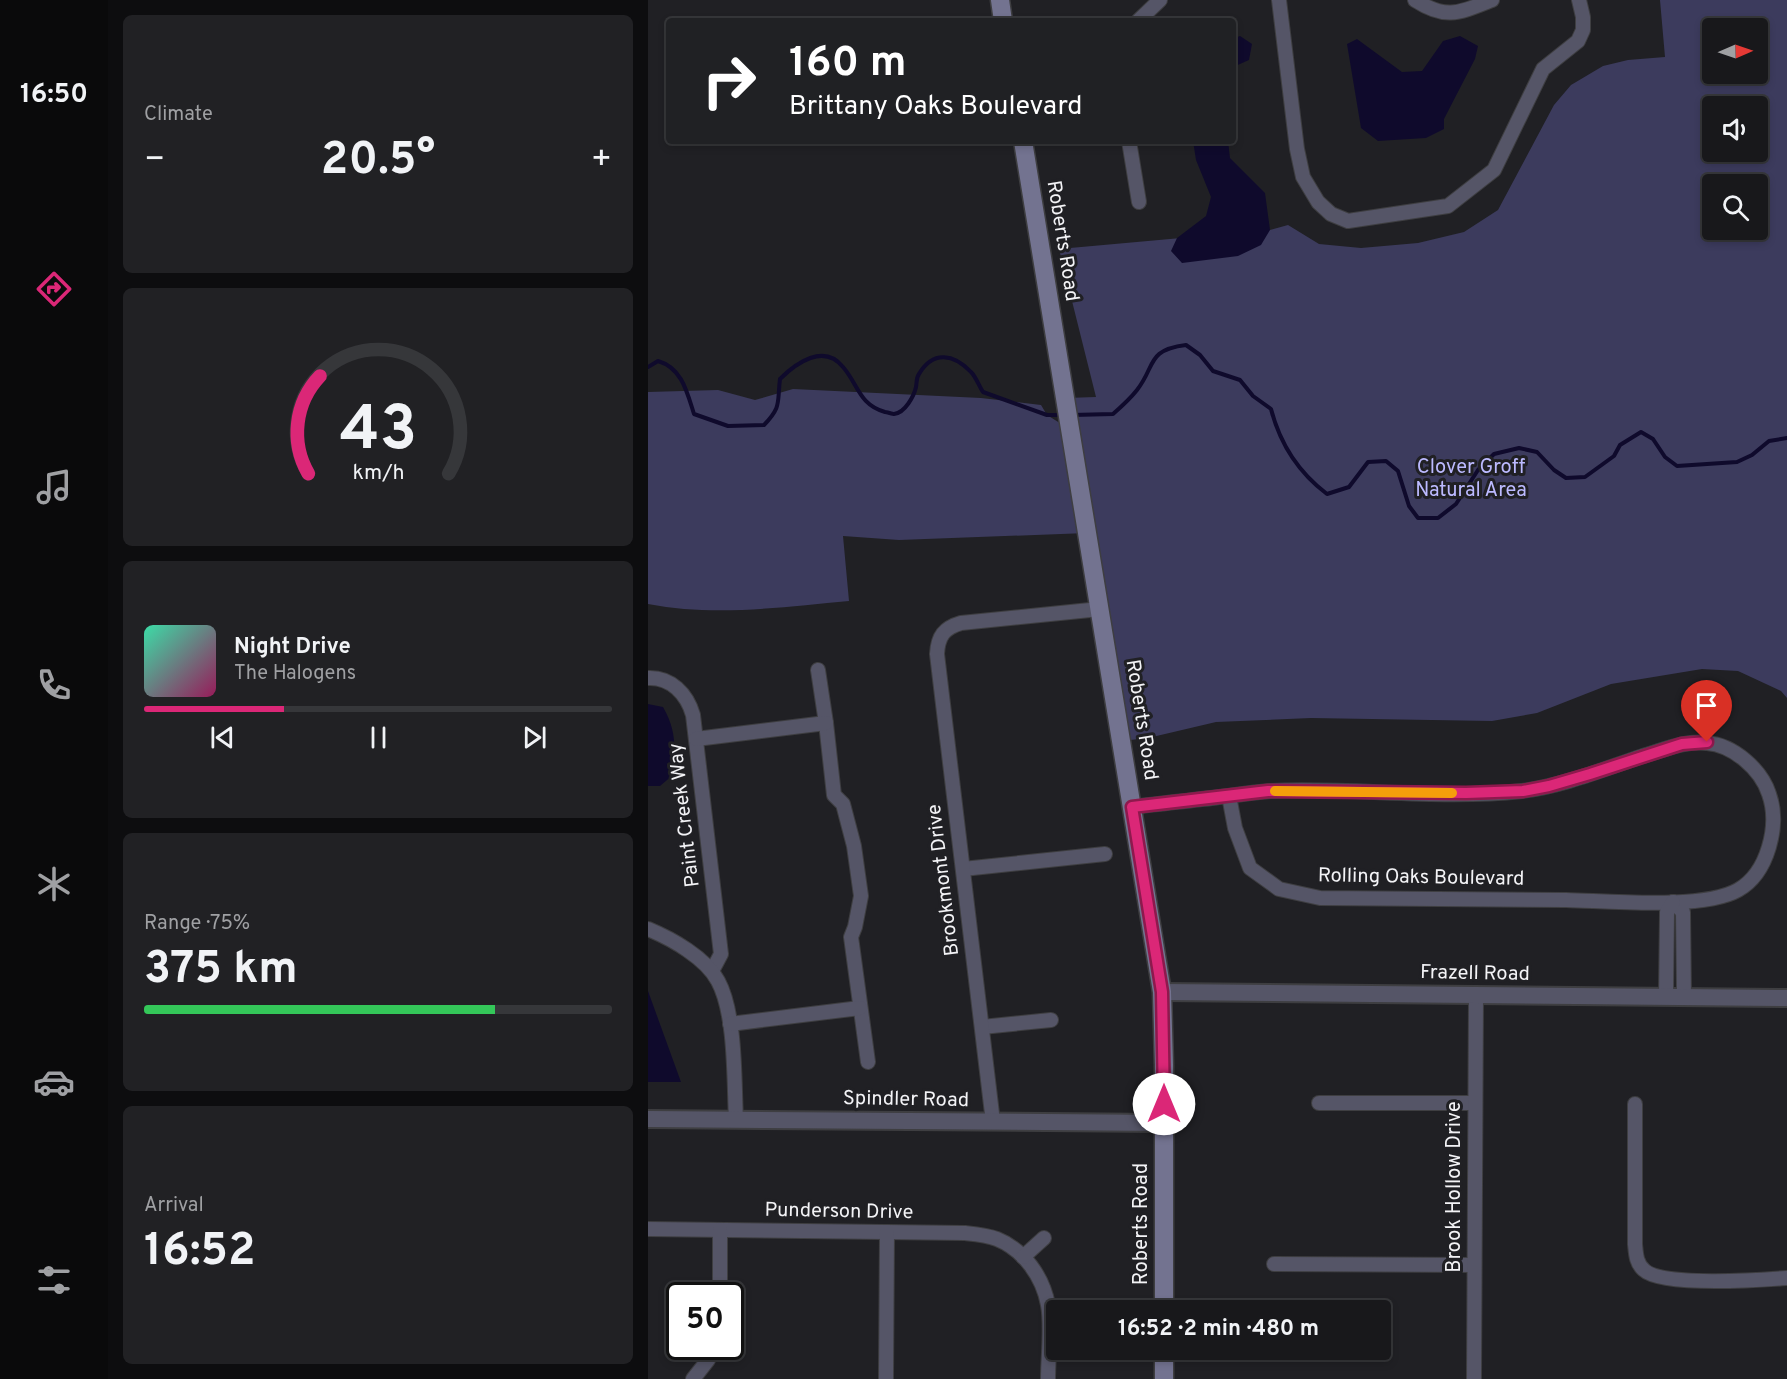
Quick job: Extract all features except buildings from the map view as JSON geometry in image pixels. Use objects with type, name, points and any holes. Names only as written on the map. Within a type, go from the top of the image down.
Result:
[{"type":"main road","points":[[1000,0],[1003,18]]},
{"type":"main road","name":"Roberts Road","points":[[1024,144],[1162,992],[1164,1300]]},
{"type":"main road","points":[[1164,1360],[1164,1379]]},
{"type":"street","points":[[1141,18],[1160,0]]},
{"type":"street","points":[[1279,0],[1302,177],[1318,202],[1331,214],[1348,221],[1448,206],[1494,170],[1543,69],[1578,41],[1583,30],[1579,0]]},
{"type":"street","points":[[1414,0],[1436,12],[1453,13],[1492,0]]},
{"type":"street","points":[[1130,144],[1139,202]]},
{"type":"street","name":"Brookmont Drive","points":[[993,1122],[936,630],[961,622],[1100,609]]},
{"type":"street","points":[[818,670],[834,795],[843,804],[854,846],[861,896],[851,937],[868,1062]]},
{"type":"street","name":"Paint Creek Way","points":[[648,678],[656,678],[671,684],[684,694],[693,715],[721,954],[711,971]]},
{"type":"street","points":[[696,738],[826,723]]},
{"type":"street","name":"Rolling Oaks Boulevard","points":[[1132,807],[1268,791],[1466,793],[1523,791],[1590,774],[1682,744],[1707,742],[1728,748],[1745,760],[1760,776],[1770,794],[1773,819],[1770,845],[1759,870],[1742,888],[1726,896],[1709,900],[1673,902],[1320,898],[1279,889],[1250,868],[1235,828],[1229,796]]},
{"type":"street","points":[[963,869],[1104,854]]},
{"type":"street","points":[[1666,997],[1667,912],[1673,902],[1683,912],[1684,997]]},
{"type":"street","points":[[648,929],[670,938],[711,971],[723,992],[730,1024],[736,1120]]},
{"type":"street","name":"Frazell Road","points":[[1162,992],[1787,998]]},
{"type":"street","name":"Brook Hollow Drive","points":[[1474,1379],[1476,995]]},
{"type":"street","points":[[730,1024],[860,1008]]},
{"type":"street","points":[[982,1027],[1052,1020]]},
{"type":"street","points":[[1319,1103],[1475,1103]]},
{"type":"street","points":[[1635,1104],[1635,1245],[1636,1259],[1645,1271],[1658,1277],[1714,1282],[1787,1278]]},
{"type":"street","name":"Spindler Road","points":[[648,1119],[1164,1124]]},
{"type":"street","name":"Punderson Drive","points":[[648,1229],[887,1232],[981,1235],[997,1239],[1023,1257],[1035,1269],[1043,1286],[1049,1307],[1048,1379]]},
{"type":"street","points":[[720,1230],[720,1282]]},
{"type":"street","points":[[886,1379],[887,1232]]},
{"type":"street","points":[[1023,1257],[1044,1238]]},
{"type":"street","points":[[1274,1264],[1474,1265]]},
{"type":"street","points":[[693,1379],[708,1360]]},
{"type":"green space","name":"Clover Groff Natural Area","points":[[1660,0],[1787,0],[1787,698],[1781,691],[1738,671],[1702,669],[1611,684],[1537,713],[1492,721],[1311,718],[1216,722],[1148,738],[1121,741],[1087,533],[899,540],[843,536],[849,601],[723,610],[673,608],[648,604],[648,392],[718,390],[755,400],[793,389],[981,398],[1041,405],[1047,415],[1071,430],[1066,398],[1096,397],[1059,249],[1270,230],[1288,225],[1319,244],[1361,248],[1418,243],[1464,232],[1498,210],[1554,105],[1571,85],[1603,66],[1628,60],[1665,57]]},
{"type":"shaded area","points":[[1240,36],[1252,44],[1249,60],[1236,66],[1236,38]]},
{"type":"shaded area","points":[[1460,36],[1478,46],[1475,59],[1444,119],[1444,129],[1426,138],[1378,141],[1361,128],[1347,44],[1357,39],[1402,72],[1422,71],[1443,41]]},
{"type":"shaded area","points":[[1193,144],[1228,144],[1230,158],[1265,193],[1270,230],[1261,245],[1238,256],[1182,263],[1171,251],[1177,238],[1206,216],[1211,197],[1196,160]]},
{"type":"shaded area","points":[[648,704],[663,707],[673,732],[673,775],[660,786],[648,786]]},
{"type":"shaded area","points":[[648,991],[681,1082],[648,1082]]},
{"type":"waterway","points":[[1072,415],[1113,414],[1137,390],[1158,355],[1173,347],[1186,345],[1200,355],[1213,371],[1240,380],[1253,396],[1271,409],[1279,434],[1291,456],[1307,476],[1327,494],[1349,487],[1368,462],[1386,461],[1398,471],[1409,506],[1418,518],[1438,518],[1456,504],[1478,470],[1494,454],[1519,448],[1537,452],[1554,470],[1566,478],[1585,477],[1614,456],[1620,445],[1641,432],[1653,439],[1665,457],[1677,466],[1737,462],[1752,455],[1769,441],[1787,438]]},
{"type":"waterway","points":[[648,367],[658,361],[673,369],[682,382],[694,414],[728,426],[764,425],[776,408],[780,379],[802,362],[819,356],[827,356],[835,360],[843,367],[864,399],[876,409],[885,412],[894,414],[902,411],[911,399],[917,377],[925,366],[937,358],[944,357],[958,361],[973,374],[983,392],[1047,415],[1062,415]]},
{"type":"slow traffic","points":[[1275,791],[1452,793]]},
{"type":"route","points":[[1164,1104],[1162,992],[1132,807],[1268,791],[1466,793],[1523,791],[1590,774],[1682,744],[1707,742]]}]
